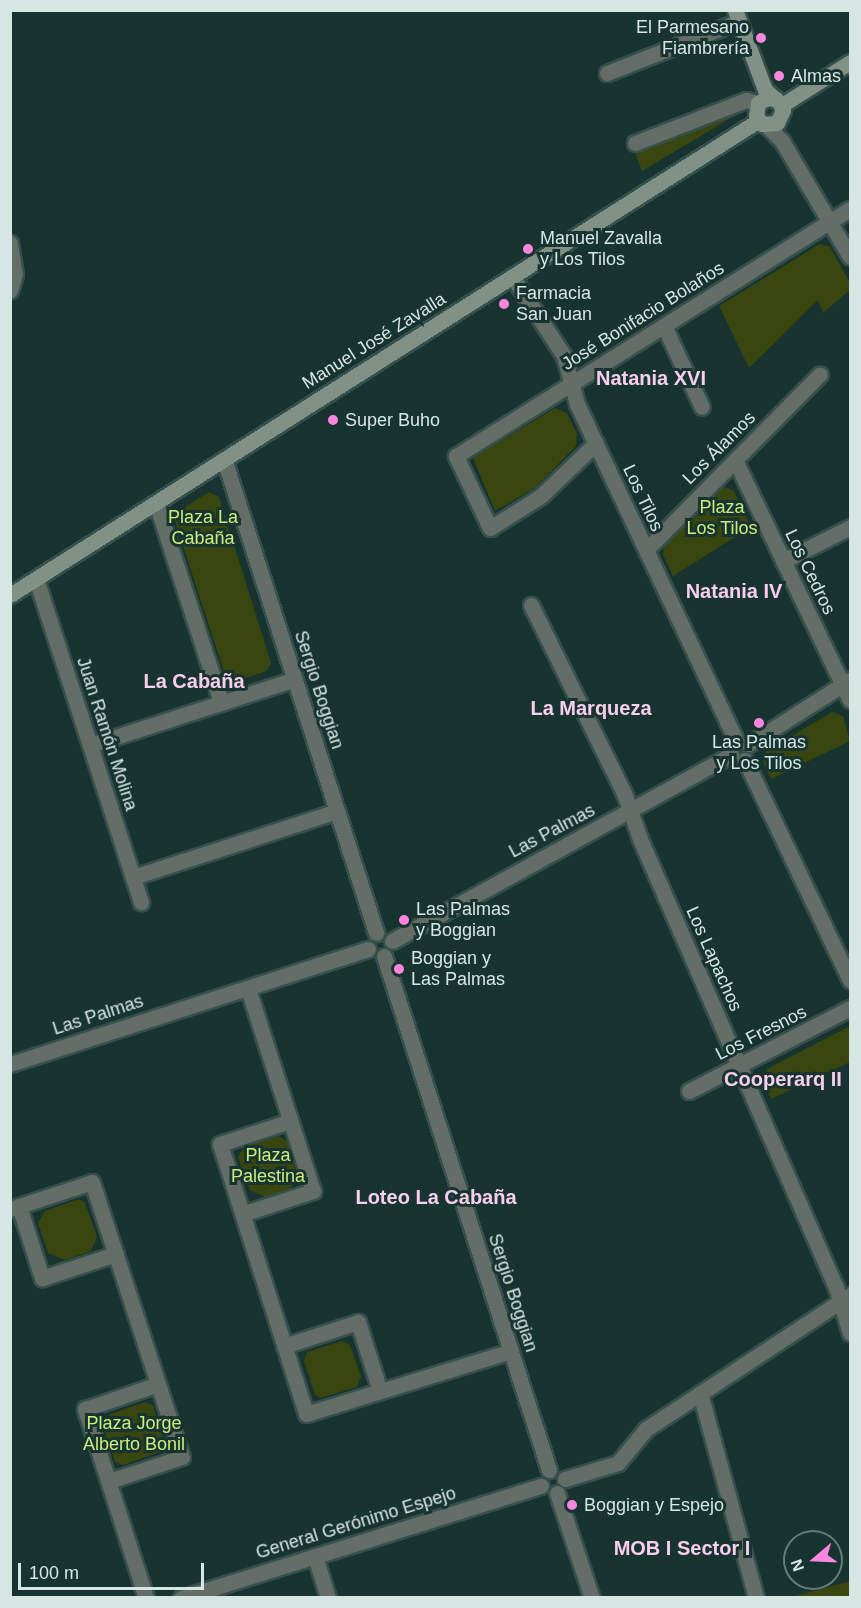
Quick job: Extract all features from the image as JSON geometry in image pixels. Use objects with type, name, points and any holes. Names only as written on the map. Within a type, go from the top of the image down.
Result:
[{"type":"street","points":[[607,73],[737,16],[769,99],[783,115],[768,123]]},
{"type":"street","points":[[635,143],[746,100],[769,99],[850,62]]},
{"type":"street","points":[[769,99],[768,123],[782,141],[850,257]]},
{"type":"street","name":"Manuel José Zavalla","points":[[10,595],[512,276],[768,123]]},
{"type":"street","name":"José Bonifacio Bolaños","points":[[596,443],[541,496],[490,528],[456,456],[850,209]]},
{"type":"street","points":[[10,243],[15,274],[10,290]]},
{"type":"street","name":"Los Tilos","points":[[512,276],[564,356],[572,384],[596,443],[850,980]]},
{"type":"street","points":[[664,326],[702,407]]},
{"type":"street","name":"Los Álamos","points":[[646,550],[820,374]]},
{"type":"street","name":"Sergio Boggian","points":[[224,459],[376,933]]},
{"type":"street","name":"Los Cedros","points":[[735,460],[783,561],[847,682],[850,700]]},
{"type":"street","points":[[156,503],[220,702]]},
{"type":"street","points":[[783,561],[850,527]]},
{"type":"street","name":"Juan Ramón Molina","points":[[36,579],[141,902]]},
{"type":"street","name":"Los Lapachos","points":[[531,605],[630,812],[739,1066],[845,1298],[850,1333]]},
{"type":"street","points":[[90,745],[295,679]]},
{"type":"street","name":"Las Palmas","points":[[392,941],[740,750],[847,682]]},
{"type":"street","points":[[133,877],[337,811]]},
{"type":"street","points":[[376,933],[386,934],[392,941],[390,951],[384,956],[374,956],[368,949],[369,939],[376,933]]},
{"type":"street","name":"Las Palmas","points":[[10,1064],[368,949]]},
{"type":"street","name":"Sergio Boggian","points":[[384,956],[549,1470]]},
{"type":"street","points":[[242,1214],[313,1191],[248,988]]},
{"type":"street","name":"Los Fresnos","points":[[689,1091],[850,1008]]},
{"type":"street","points":[[290,1121],[219,1144],[306,1414],[511,1351]]},
{"type":"street","points":[[109,1481],[182,1457],[116,1254],[92,1182],[15,1208],[42,1278],[116,1254]]},
{"type":"street","points":[[565,1479],[618,1463],[646,1429],[845,1298]]},
{"type":"street","points":[[284,1346],[358,1322],[380,1391]]},
{"type":"street","points":[[146,1598],[85,1409],[158,1384]]},
{"type":"street","points":[[700,1393],[756,1598]]},
{"type":"street","points":[[549,1470],[560,1471],[565,1479],[563,1489],[557,1493],[548,1493],[541,1486],[542,1476],[549,1470]]},
{"type":"street","name":"General Gerónimo Espejo","points":[[181,1598],[541,1486]]},
{"type":"street","points":[[557,1493],[591,1595],[575,1598]]},
{"type":"street","points":[[315,1556],[328,1598]]},
{"type":"green space","points":[[741,112],[642,171],[635,153]]},
{"type":"green space","points":[[820,244],[830,247],[850,283],[850,290],[823,313],[818,300],[749,368],[719,306]]},
{"type":"green space","points":[[555,408],[567,413],[577,434],[576,446],[535,488],[495,511],[473,458]]},
{"type":"green space","name":"Plaza Los Tilos","points":[[723,486],[734,491],[751,527],[673,576],[663,555],[664,547]]},
{"type":"green space","name":"Plaza La Cabaña","points":[[209,492],[219,497],[271,663],[267,671],[234,682],[226,678],[175,521],[179,511]]},
{"type":"green space","points":[[832,712],[843,716],[850,741],[771,779],[762,760],[765,752]]},
{"type":"green space","points":[[850,1026],[850,1062],[771,1099],[763,1080],[767,1069]]},
{"type":"green space","name":"Plaza Palestina","points":[[279,1136],[287,1141],[297,1175],[292,1188],[265,1197],[250,1190],[238,1157],[244,1147]]},
{"type":"green space","points":[[79,1199],[85,1203],[97,1237],[91,1251],[65,1260],[48,1253],[38,1223],[45,1211]]},
{"type":"green space","points":[[342,1341],[350,1345],[361,1377],[357,1387],[321,1398],[315,1395],[304,1361],[307,1352]]},
{"type":"green space","name":"Plaza Jorge Alberto Bonil","points":[[145,1402],[153,1406],[165,1443],[160,1452],[123,1465],[115,1462],[103,1427],[110,1414]]},
{"type":"green space","points":[[850,1581],[850,1597],[791,1597],[817,1590],[843,1590],[843,1583]]},
{"type":"place","name":"El Parmesano Fiambrería","points":[[761,38]]},
{"type":"place","name":"Almas","points":[[779,76]]},
{"type":"place","name":"Manuel Zavalla y Los Tilos","points":[[528,249]]},
{"type":"place","name":"Farmacia San Juan","points":[[504,304]]},
{"type":"place","name":"Super Buho","points":[[333,420]]},
{"type":"place","name":"Las Palmas y Los Tilos","points":[[759,723]]},
{"type":"place","name":"Las Palmas y Boggian","points":[[404,920]]},
{"type":"place","name":"Boggian y Las Palmas","points":[[399,969]]},
{"type":"place","name":"Boggian y Espejo","points":[[572,1505]]},
{"type":"district","name":"Natania XVI","points":[[651,378]]},
{"type":"district","name":"Natania IV","points":[[734,591]]},
{"type":"district","name":"La Cabaña","points":[[194,681]]},
{"type":"district","name":"La Marqueza","points":[[591,708]]},
{"type":"district","name":"Cooperarq II","points":[[783,1079]]},
{"type":"district","name":"Loteo La Cabaña","points":[[436,1197]]},
{"type":"district","name":"MOB I Sector I","points":[[682,1548]]}]
